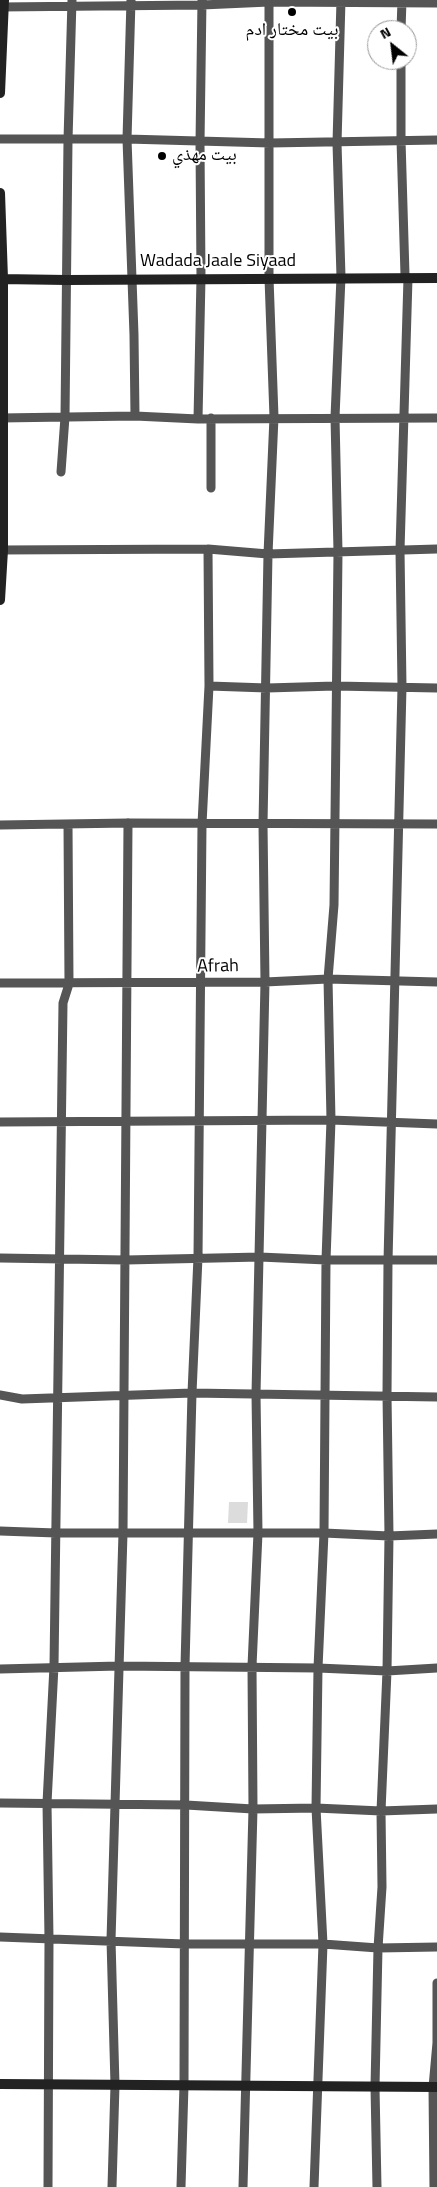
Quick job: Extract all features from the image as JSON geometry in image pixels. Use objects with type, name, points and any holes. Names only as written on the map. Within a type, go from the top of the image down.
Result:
[{"type":"street","points":[[243,2187],[253,1809],[252,1666],[258,1533],[256,1394],[264,982],[263,824],[268,554],[274,418],[269,278],[269,1]]},
{"type":"street","points":[[0,92],[2,4],[269,1],[402,1],[437,3]]},
{"type":"street","points":[[314,2187],[323,1944],[316,1808],[318,1668],[324,1533],[326,1260],[331,1120],[328,979],[334,905],[338,552],[335,417],[341,277],[337,143],[341,1]]},
{"type":"street","points":[[402,1],[402,20]]},
{"type":"street","points":[[61,472],[66,417],[68,140],[72,3]]},
{"type":"street","points":[[131,3],[127,139],[135,416]]},
{"type":"street","points":[[198,418],[201,278],[202,3]]},
{"type":"street","points":[[377,2187],[375,2087],[378,1948],[382,1887],[381,1811],[390,1536],[387,1395],[388,1261],[397,823],[402,687],[400,550],[408,278],[405,275],[401,70]]},
{"type":"street","points":[[0,139],[127,139],[270,143],[437,140]]},
{"type":"street","points":[[0,194],[2,278],[2,550],[0,600]]},
{"type":"street","name":"Wadada Jaale Siyaad","points":[[2,278],[67,280],[132,278],[437,278]]},
{"type":"street","points":[[1,418],[135,416],[198,418],[437,418]]},
{"type":"street","points":[[211,418],[211,488]]},
{"type":"street","points":[[2,550],[208,549],[268,554],[437,549]]},
{"type":"street","points":[[181,2187],[184,2085],[185,1666],[192,1393],[198,1257],[202,824],[209,686],[208,549]]},
{"type":"street","points":[[209,686],[437,688]]},
{"type":"street","points":[[112,2187],[115,2084],[111,1940],[122,1533],[126,1260],[128,823]]},
{"type":"street","points":[[0,825],[128,823],[437,824]]},
{"type":"street","points":[[48,2187],[49,1939],[47,1803],[54,1666],[61,1258],[62,1003],[69,984],[68,824]]},
{"type":"street","name":"Afrah","points":[[0,983],[200,983],[328,979],[437,982]]},
{"type":"street","points":[[0,1122],[331,1120],[437,1124]]},
{"type":"street","points":[[0,1258],[126,1260],[260,1257],[326,1260],[437,1260]]},
{"type":"street","points":[[0,1395],[22,1399],[58,1396],[192,1393],[437,1397]]},
{"type":"street","points":[[0,1531],[56,1533],[324,1533],[390,1536],[437,1534]]},
{"type":"street","points":[[0,1669],[54,1666],[252,1666],[387,1671],[437,1668]]},
{"type":"street","points":[[0,1803],[186,1804],[253,1809],[316,1808],[381,1811],[437,1809]]},
{"type":"street","points":[[0,1937],[184,1944],[323,1944],[378,1948],[437,1947]]},
{"type":"street","points":[[434,2187],[437,1983]]},
{"type":"street","points":[[0,2084],[435,2087]]},
{"type":"shaded area","points":[[229,1502],[248,1502],[247,1523],[228,1523]]},
{"type":"place","name":"بيت مختار ادم","points":[[292,12]]},
{"type":"place","name":"بيت مهذي","points":[[162,156]]}]
